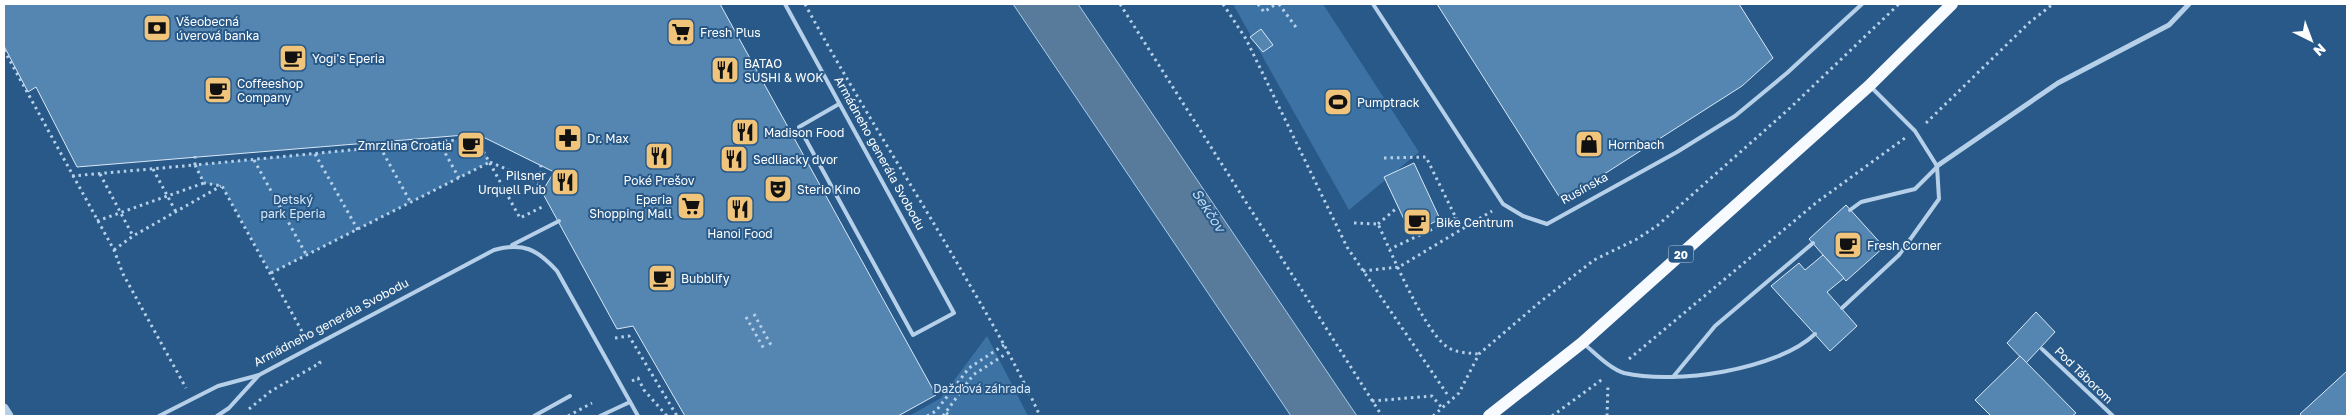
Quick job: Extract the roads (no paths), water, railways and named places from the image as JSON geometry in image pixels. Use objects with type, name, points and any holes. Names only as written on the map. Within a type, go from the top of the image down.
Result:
[{"type":"main road","name":"20","points":[[1489,416],[1582,342],[1870,86],[1952,4]]},
{"type":"street","points":[[1937,166],[2058,83],[2169,25],[2189,4]]},
{"type":"street","points":[[4,408],[9,416]]},
{"type":"lane","name":"Armádneho generála Svobodu","points":[[785,4],[954,313],[913,335],[799,127],[839,104]]},
{"type":"lane","name":"Rusínska","points":[[1373,4],[1503,204],[1523,216],[1547,224],[1677,152],[1735,116],[1787,73],[1862,4]]},
{"type":"lane","points":[[1842,308],[1899,255],[1939,199],[1937,166],[1915,131],[1870,86]]},
{"type":"lane","points":[[1850,210],[1861,202],[1915,189],[1937,166]]},
{"type":"lane","name":"Armádneho generála Svobodu","points":[[159,416],[218,386],[259,375],[494,250],[512,245],[559,221]]},
{"type":"lane","points":[[1673,377],[1715,326],[1813,243]]},
{"type":"lane","points":[[512,245],[534,252],[547,260],[557,271],[638,416]]},
{"type":"lane","points":[[1582,342],[1624,373],[1673,377],[1734,371],[1769,359],[1805,343],[1815,334]]},
{"type":"lane","name":"Pod Táborom","points":[[2042,349],[2113,416]]},
{"type":"lane","points":[[216,416],[229,408],[259,375]]},
{"type":"lane","points":[[534,416],[570,396]]},
{"type":"lane","points":[[600,416],[630,402]]},
{"type":"water","name":"Sekčov","points":[[1013,4],[1078,4],[1357,416],[1291,416]]},
{"type":"place","name":"Všeobecná úverová banka","points":[[157,28]]},
{"type":"place","name":"Fresh Plus","points":[[681,32]]},
{"type":"place","name":"Yogi's Eperia","points":[[293,58]]},
{"type":"place","name":"BATAO SUSHI & WOK","points":[[725,70]]},
{"type":"place","name":"Coffeeshop Company","points":[[218,90]]},
{"type":"place","name":"Pumptrack","points":[[1338,102]]},
{"type":"place","name":"Madison Food","points":[[745,132]]},
{"type":"place","name":"Dr. Max","points":[[568,138]]},
{"type":"place","name":"Hornbach","points":[[1589,144]]},
{"type":"place","name":"Zmrzlina Croatia","points":[[471,145]]},
{"type":"place","name":"Poké Prešov","points":[[659,156]]},
{"type":"place","name":"Sedliacky dvor","points":[[734,159]]},
{"type":"place","name":"Pilsner Urquell Pub","points":[[565,182]]},
{"type":"place","name":"Sterio Kino","points":[[778,189]]},
{"type":"place","name":"Eperia Shopping Mall","points":[[691,206]]},
{"type":"place","name":"Hanoi Food","points":[[740,209]]},
{"type":"place","name":"Bike Centrum","points":[[1417,222]]},
{"type":"place","name":"Fresh Corner","points":[[1848,245]]},
{"type":"place","name":"Bubblify","points":[[662,278]]},
{"type":"park label","name":"Detský park Eperia","points":[[293,206]]},
{"type":"park label","name":"Dažďová záhrada","points":[[982,388]]}]
